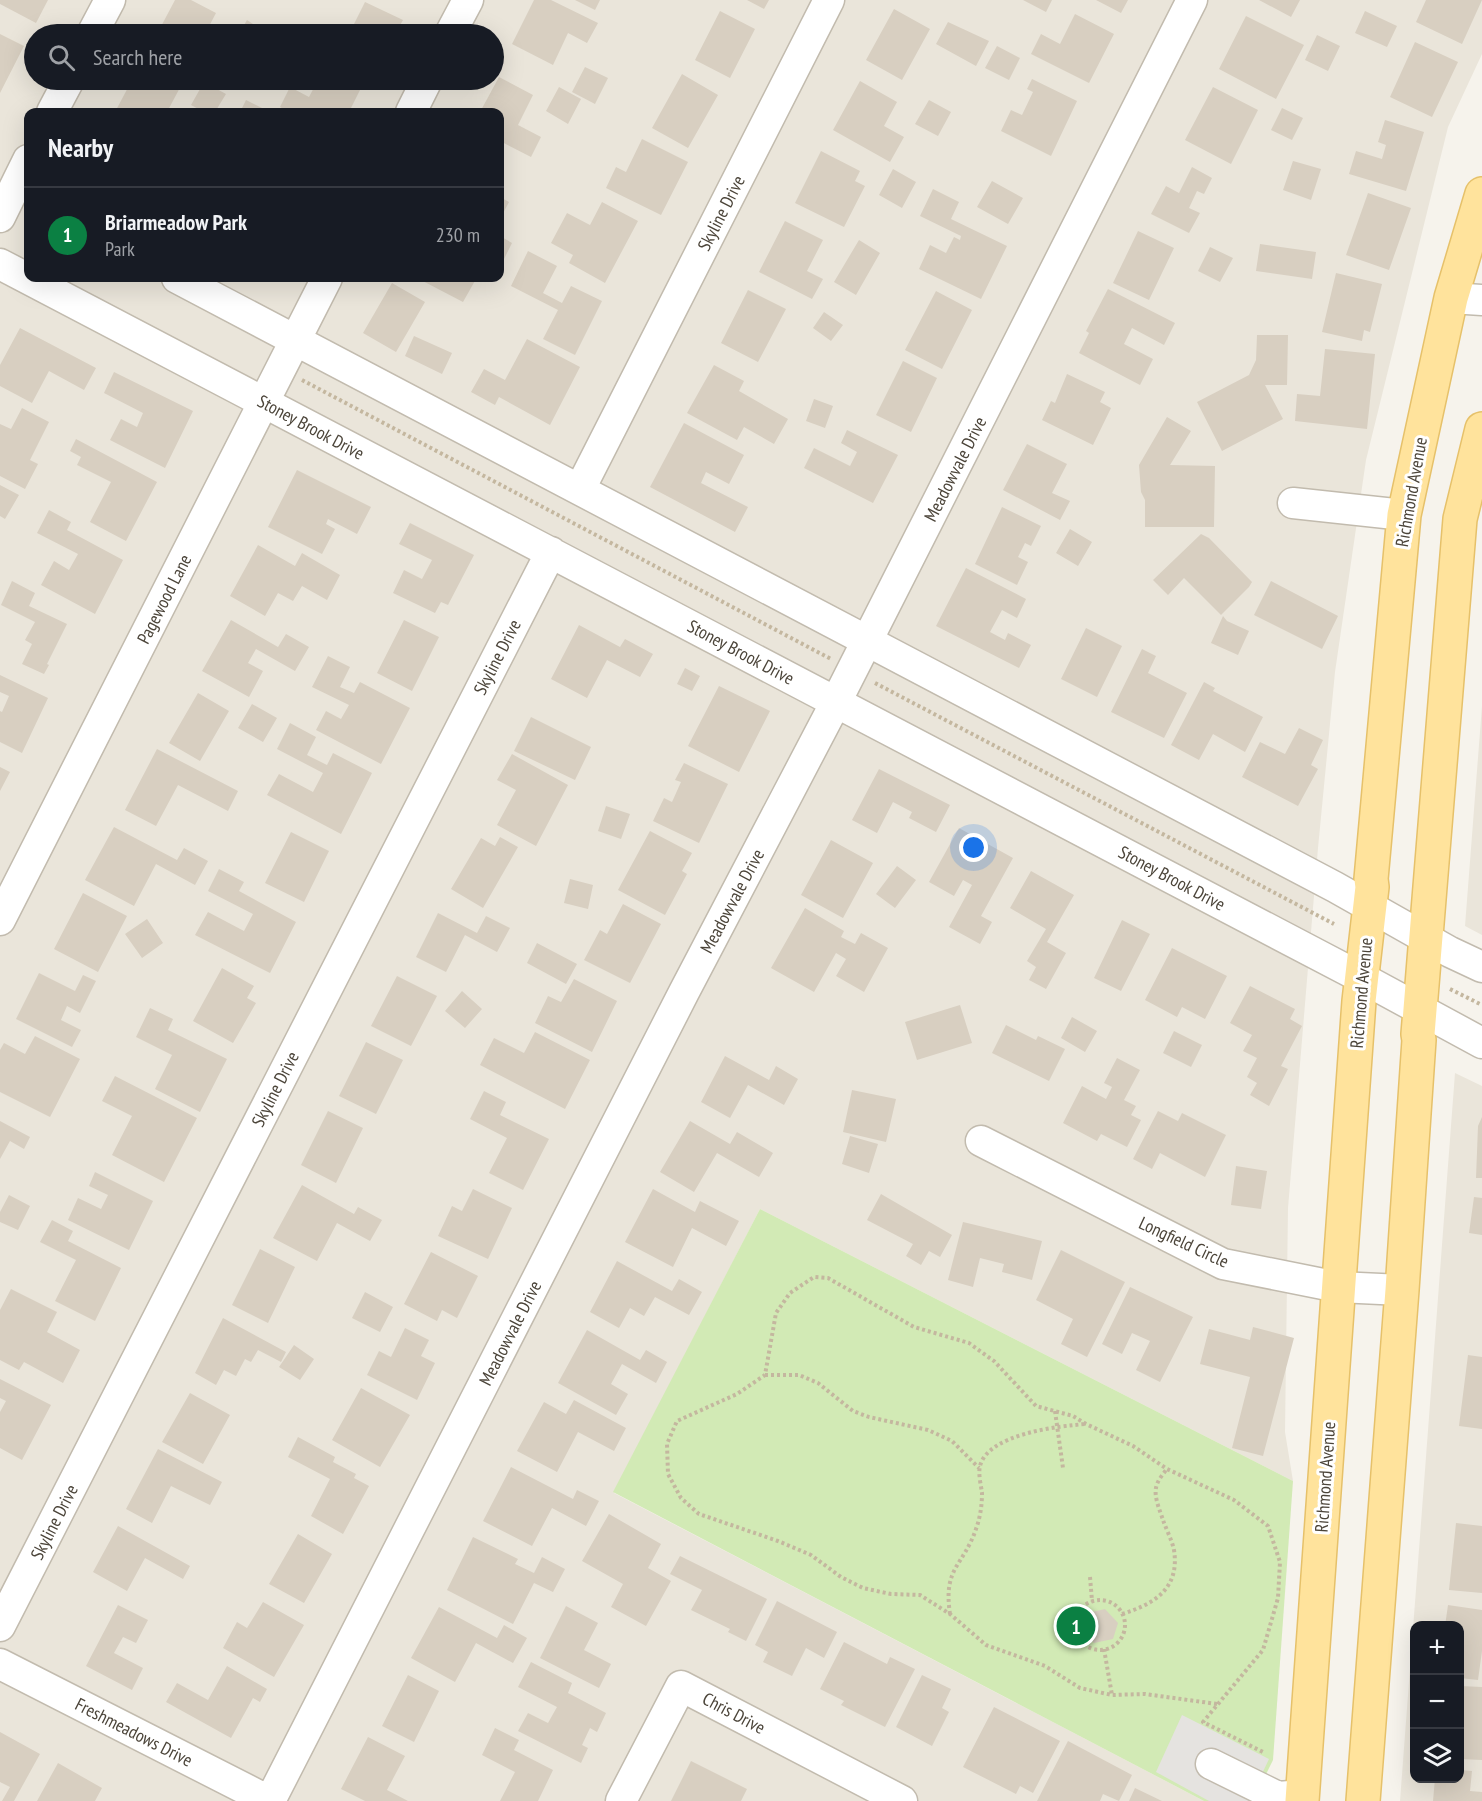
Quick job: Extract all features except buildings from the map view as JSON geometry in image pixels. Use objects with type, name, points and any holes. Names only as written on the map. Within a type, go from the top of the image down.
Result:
[{"type":"main road","name":"Richmond Avenue","points":[[1303,1798],[1362,978],[1404,514],[1466,299],[1482,194]]},
{"type":"main road","points":[[1363,1801],[1402,1290],[1418,1034],[1460,519],[1482,429]]},
{"type":"street","points":[[97,24],[110,0]]},
{"type":"street","points":[[455,24],[468,0]]},
{"type":"street","name":"Skyline Drive","points":[[580,489],[829,0]]},
{"type":"street","name":"Meadowvale Drive","points":[[269,1801],[684,992],[836,702],[1192,0]]},
{"type":"street","points":[[54,108],[64,90]]},
{"type":"street","points":[[413,108],[423,90]]},
{"type":"street","points":[[14,202],[24,172]]},
{"type":"street","name":"Stoney Brook Drive","points":[[0,264],[24,277]]},
{"type":"street","name":"Stoney Brook Drive","points":[[34,282],[1482,1043]]},
{"type":"street","points":[[185,282],[1482,967]]},
{"type":"street","name":"Pagewood Lane","points":[[0,920],[325,282]]},
{"type":"street","points":[[1293,503],[1404,514]]},
{"type":"street","name":"Skyline Drive","points":[[0,1626],[550,552]]},
{"type":"street","name":"Longfield Circle","points":[[981,1141],[1223,1264],[1338,1287],[1402,1290]]},
{"type":"street","name":"Freshmeadows Drive","points":[[0,1664],[269,1801]]},
{"type":"street","name":"Chris Drive","points":[[621,1801],[681,1686],[902,1801]]},
{"type":"street","points":[[1211,1764],[1278,1797],[1303,1798]]},
{"type":"path","points":[[281,369],[1334,924]]},
{"type":"path","name":"Richmond Avenue","points":[[1333,934],[1334,915]]},
{"type":"path","points":[[1446,987],[1482,1005]]},
{"type":"path","points":[[765,1375],[776,1313],[790,1293],[814,1277],[828,1278],[914,1327],[969,1343],[994,1361],[1036,1406],[1073,1416],[1133,1446],[1167,1468],[1234,1500],[1268,1526],[1280,1562],[1278,1598],[1263,1650],[1203,1722],[1263,1752]]},
{"type":"path","points":[[979,1468],[952,1442],[928,1430],[869,1417],[853,1411],[818,1383],[799,1375],[765,1375],[737,1394],[677,1422],[666,1444],[668,1474],[681,1498],[699,1514],[778,1541],[811,1556],[841,1577],[863,1588],[891,1594],[920,1595],[950,1614],[986,1645],[1045,1666],[1080,1688],[1112,1695],[1145,1694],[1217,1704]]},
{"type":"path","points":[[1055,1411],[1064,1468]]},
{"type":"path","points":[[950,1614],[947,1598],[950,1576],[975,1532],[981,1513],[982,1494],[979,1468],[982,1461],[992,1448],[1018,1436],[1057,1426],[1086,1424]]},
{"type":"path","points":[[1122,1614],[1142,1608],[1161,1597],[1173,1576],[1174,1550],[1159,1509],[1155,1490],[1167,1468]]},
{"type":"path","points":[[1090,1577],[1092,1601]]},
{"type":"path","points":[[1092,1601],[1110,1602],[1122,1614],[1124,1630],[1120,1638],[1104,1649],[1086,1645],[1076,1632],[1075,1622],[1078,1613],[1084,1605],[1092,1601]]},
{"type":"path","points":[[1104,1649],[1112,1695]]},
{"type":"shaded area","points":[[0,0],[1482,0],[1482,54],[1448,127],[1366,460],[1335,672],[1288,1208],[1285,1432],[1293,1481],[760,1209],[614,1493],[1204,1801],[0,1801]]},
{"type":"shaded area","points":[[1482,706],[1482,935],[1465,926]]},
{"type":"shaded area","points":[[1455,1073],[1482,1086],[1482,1801],[1400,1801],[1410,1669],[1410,1783],[1464,1783],[1464,1621],[1414,1621]]},
{"type":"shaded area","points":[[1182,1715],[1269,1759],[1249,1801],[1209,1801],[1156,1772]]},
{"type":"green space","points":[[760,1209],[1293,1481],[1273,1760],[1253,1801],[1204,1801],[613,1492]]},
{"type":"place","name":"Briarmeadow Park","points":[[1076,1626]]}]
